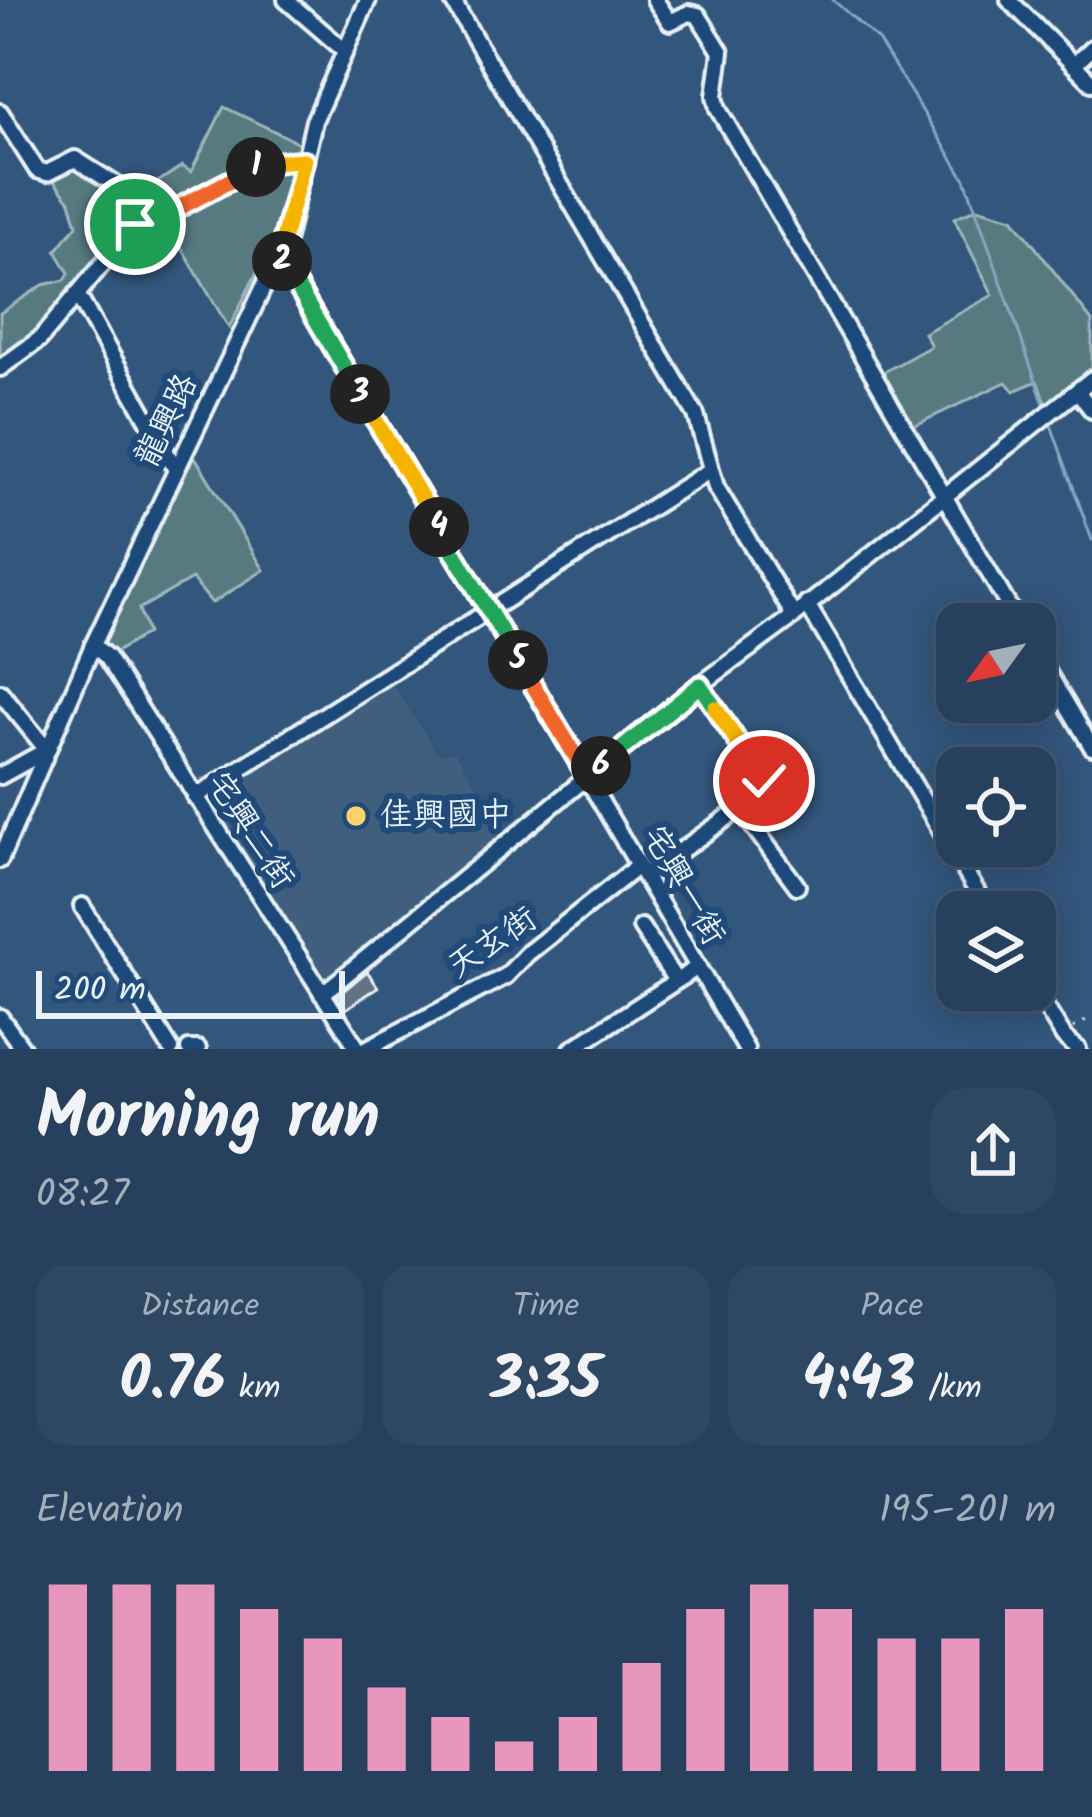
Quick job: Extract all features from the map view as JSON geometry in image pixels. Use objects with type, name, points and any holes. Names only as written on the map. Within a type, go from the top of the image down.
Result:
[{"type":"street","points":[[286,0],[344,50]]},
{"type":"street","name":"龍興路","points":[[0,860],[92,645],[279,254],[314,121],[368,0]]},
{"type":"street","points":[[452,0],[696,415],[709,471],[794,616]]},
{"type":"street","points":[[655,0],[670,22],[689,13],[698,15],[719,47],[718,110],[1006,603]]},
{"type":"street","points":[[1009,0],[1092,83]]},
{"type":"street","points":[[1074,65],[1092,48]]},
{"type":"street","points":[[0,112],[37,170],[46,173],[74,159],[169,213],[244,172],[271,162],[304,160]]},
{"type":"street","points":[[0,368],[40,339],[135,224],[140,200]]},
{"type":"street","name":"宅興一街","points":[[279,254],[746,1049]]},
{"type":"street","points":[[76,294],[175,468]]},
{"type":"street","points":[[322,994],[700,685],[1092,379]]},
{"type":"street","points":[[1076,391],[1092,410]]},
{"type":"street","points":[[195,797],[709,471]]},
{"type":"street","points":[[807,604],[977,891]]},
{"type":"street","name":"宅興二街","points":[[92,645],[107,657],[362,1049]]},
{"type":"street","points":[[700,685],[764,781],[758,796],[740,809],[797,886]]},
{"type":"street","points":[[1056,686],[1092,747]]},
{"type":"street","points":[[0,692],[47,750],[0,776]]},
{"type":"street","name":"天玄街","points":[[362,1049],[506,976],[528,952],[641,871],[740,809]]},
{"type":"street","points":[[82,906],[171,1049]]},
{"type":"street","points":[[641,927],[676,981]]},
{"type":"street","points":[[572,1049],[698,968]]},
{"type":"street","points":[[1048,1011],[1078,1049]]},
{"type":"street","points":[[0,1017],[23,1049]]},
{"type":"street","points":[[189,1049],[198,1049]]},
{"type":"path","points":[[1064,1037],[1092,1017]]},
{"type":"shaded area","name":"佳興國中","points":[[390,681],[438,754],[455,752],[507,832],[326,982],[204,800]]},
{"type":"green space","points":[[224,107],[299,143],[281,224],[229,328],[173,233],[140,209],[40,339],[0,368],[0,313],[43,285],[65,280],[69,273],[56,251],[77,225],[70,201],[49,175],[73,164],[134,206],[141,193],[182,166],[191,172]]},
{"type":"green space","points":[[977,208],[1013,218],[1092,321],[1092,374],[1048,409],[1037,381],[1014,391],[1006,382],[907,429],[875,377],[931,346],[924,333],[993,295],[954,218]]},
{"type":"green space","points":[[192,452],[264,570],[212,603],[192,579],[139,609],[147,633],[111,655],[102,647]]},
{"type":"building","points":[[367,971],[378,987],[346,1009],[337,996]]},
{"type":"waterway","points":[[833,0],[878,40],[965,179],[1045,407]]},
{"type":"waterway","points":[[1050,422],[1092,540]]},
{"type":"place","name":"佳興國中","points":[[356,816]]},
{"type":"route","points":[[135,224],[140,200],[169,213],[244,172],[271,162],[304,160],[287,238],[279,254],[588,777],[700,685],[764,781]]}]
